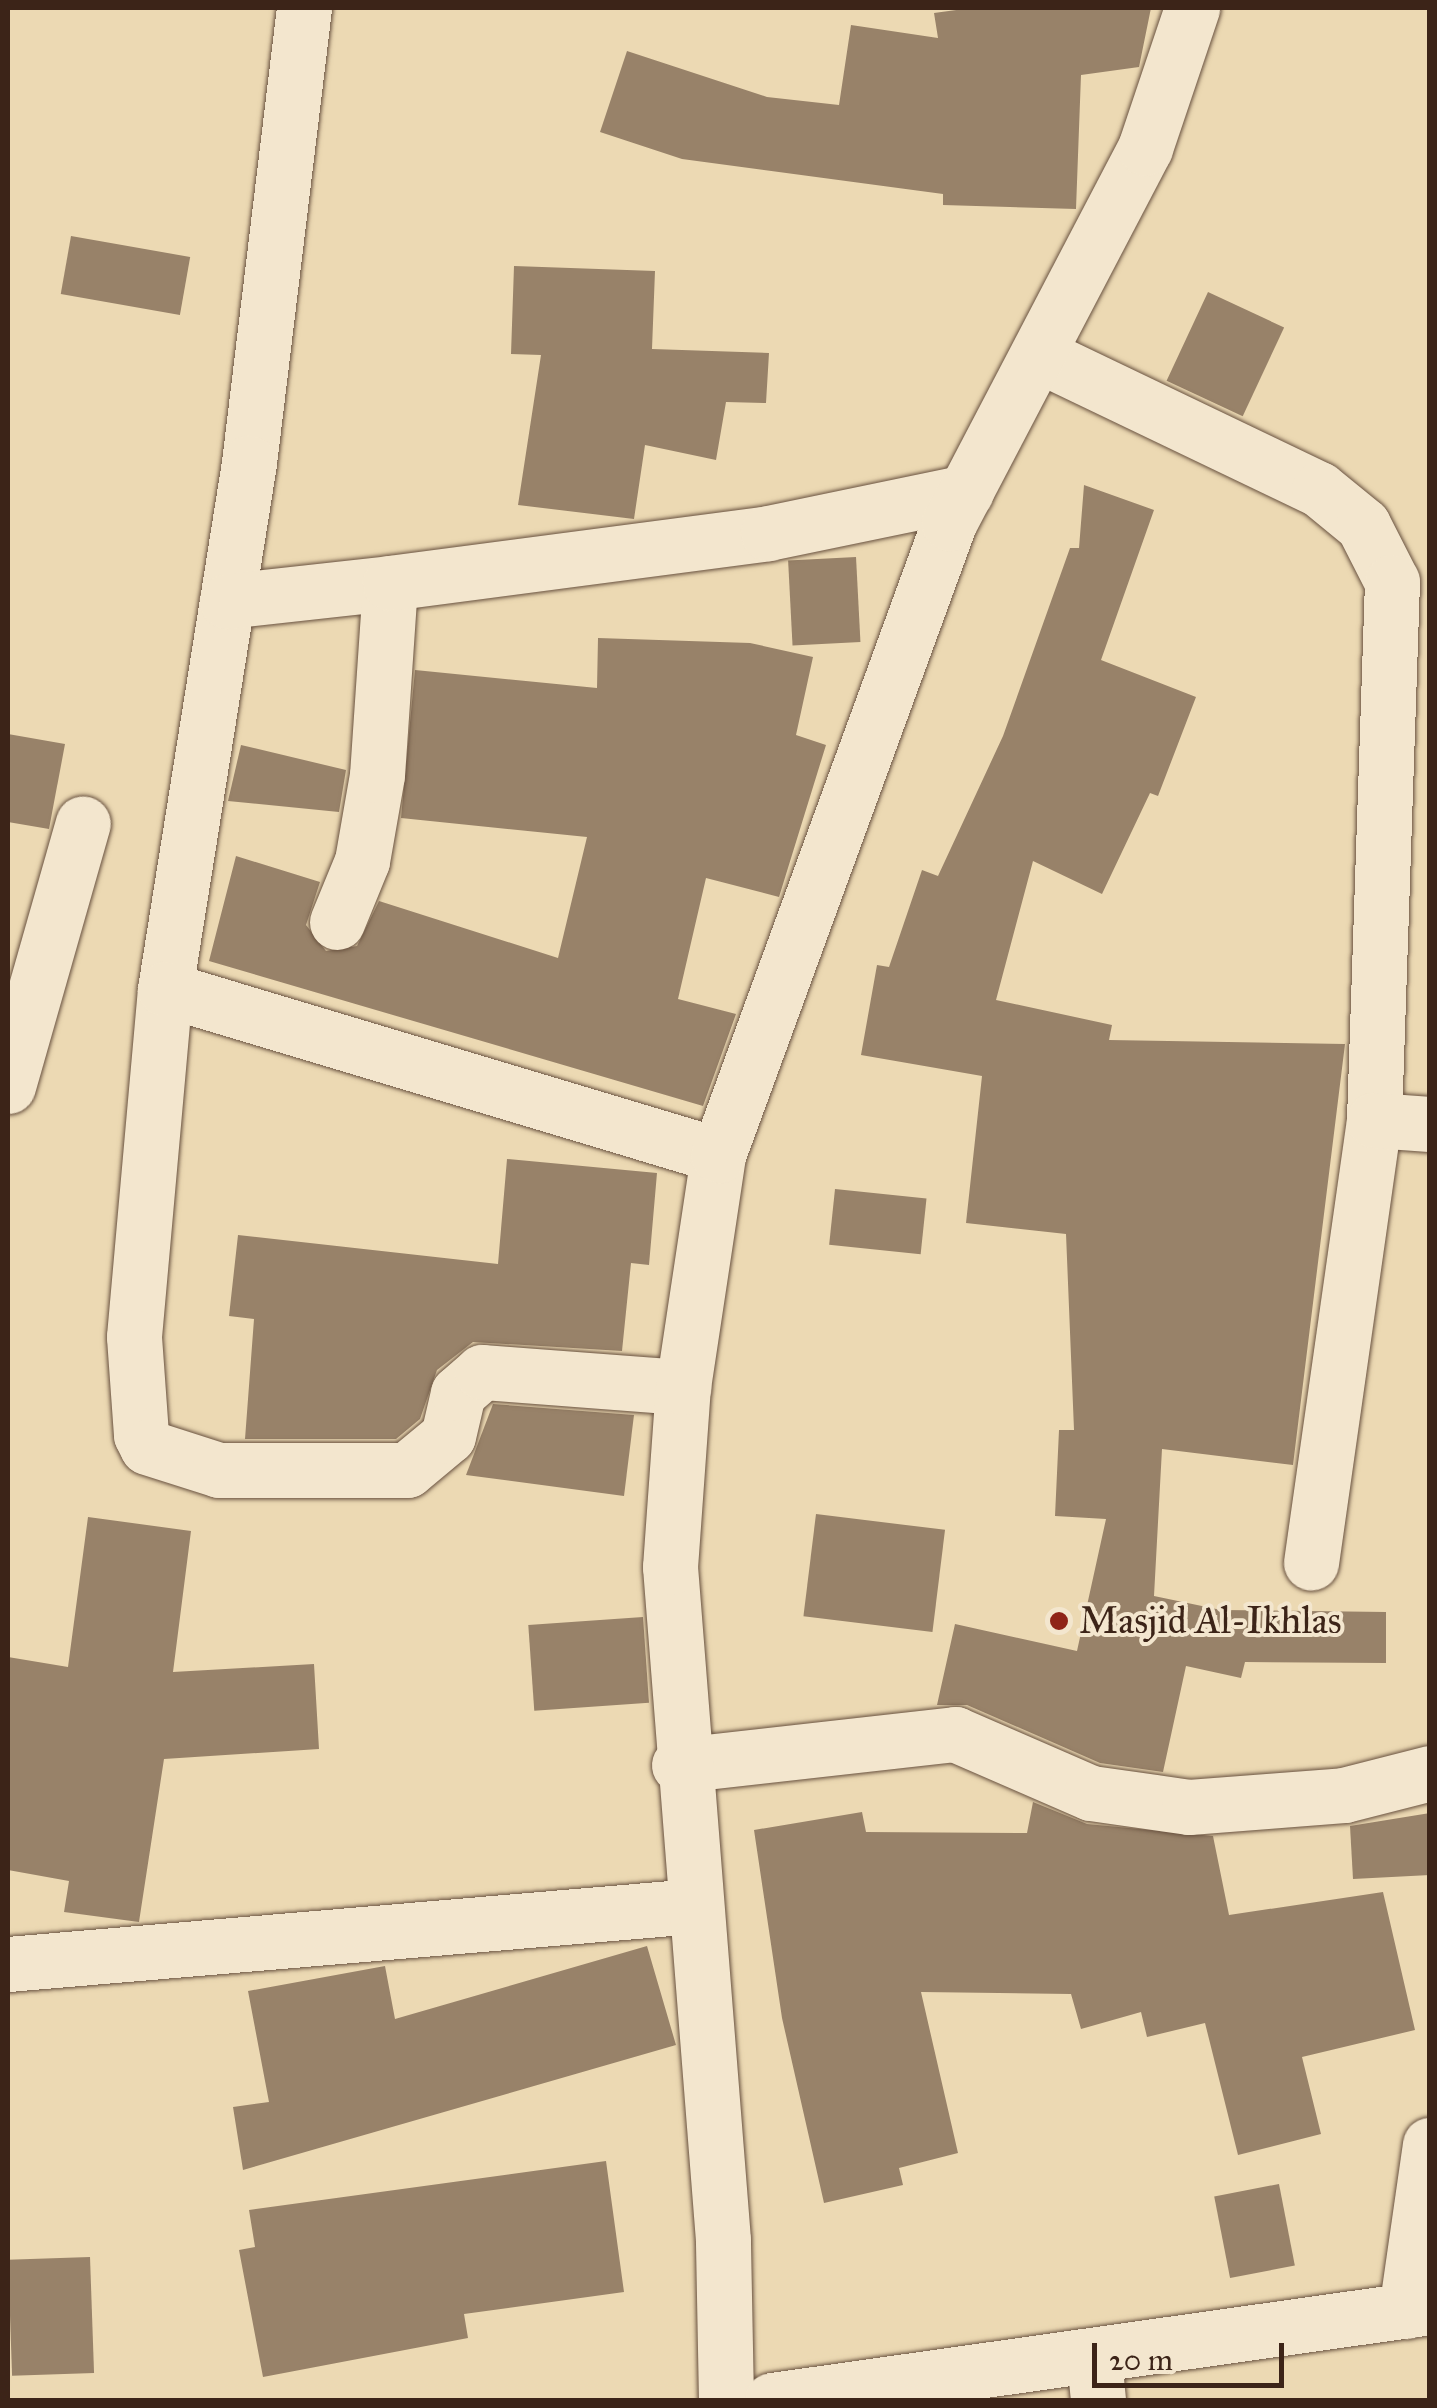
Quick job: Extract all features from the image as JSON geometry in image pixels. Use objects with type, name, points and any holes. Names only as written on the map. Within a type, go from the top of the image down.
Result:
[{"type":"street","points":[[304,8],[227,601],[165,989],[134,1336],[136,1416],[147,1447],[219,1470],[407,1470],[448,1436],[458,1393],[482,1372],[683,1387]]},
{"type":"street","points":[[726,2400],[723,2240],[679,1765],[670,1567],[683,1387],[718,1155],[966,492],[1145,148],[1192,8]]},
{"type":"street","points":[[1039,355],[1319,489],[1379,548],[1411,629],[1374,1120],[1311,1563]]},
{"type":"street","points":[[227,601],[768,532],[966,492]]},
{"type":"street","points":[[337,922],[362,862],[376,775],[390,583]]},
{"type":"street","points":[[8,1086],[83,823]]},
{"type":"street","points":[[165,989],[718,1155]]},
{"type":"street","points":[[1374,1120],[1430,1124]]},
{"type":"street","points":[[679,1765],[955,1734],[1091,1793],[1189,1807],[1344,1796],[1430,1774]]},
{"type":"street","points":[[8,1964],[694,1906]]},
{"type":"street","points":[[772,2400],[1096,2380],[1418,2309],[1430,2145]]},
{"type":"building","points":[[971,8],[1151,8],[1139,67],[1081,75],[1076,209],[943,205],[943,194],[682,159],[600,132],[627,51],[767,97],[839,105],[851,25],[938,38],[934,13]]},
{"type":"building","points":[[71,236],[190,257],[180,315],[61,294]]},
{"type":"building","points":[[514,266],[655,271],[652,349],[769,353],[766,403],[726,402],[716,460],[645,445],[634,519],[518,505],[541,355],[511,354]]},
{"type":"building","points":[[1208,292],[1284,327],[1243,416],[1167,381]]},
{"type":"building","points":[[1084,485],[1154,510],[1101,660],[1196,697],[1158,796],[1150,793],[1102,894],[1033,861],[996,1000],[1112,1025],[1109,1040],[1345,1044],[1293,1465],[1162,1449],[1154,1596],[1221,1610],[1386,1612],[1386,1663],[1245,1662],[1241,1678],[1186,1666],[1163,1772],[1100,1763],[967,1705],[937,1705],[955,1624],[1077,1651],[1106,1519],[1055,1516],[1059,1430],[1074,1430],[1066,1234],[966,1223],[982,1076],[861,1055],[877,965],[889,967],[922,870],[938,876],[1003,736],[1070,548],[1079,548]]},
{"type":"building","points":[[856,557],[860,642],[793,645],[788,561]]},
{"type":"building","points":[[598,638],[750,643],[813,657],[796,735],[826,745],[779,897],[706,878],[678,999],[736,1014],[703,1106],[209,961],[236,856],[320,882],[306,925],[326,951],[357,946],[379,901],[558,958],[587,837],[401,818],[415,670],[597,688]]},
{"type":"building","points":[[8,734],[65,744],[49,829],[8,822]]},
{"type":"building","points":[[241,745],[346,770],[339,812],[228,801]]},
{"type":"building","points":[[507,1159],[657,1173],[649,1265],[631,1263],[622,1351],[473,1342],[437,1370],[420,1419],[396,1439],[245,1439],[254,1319],[229,1316],[238,1235],[498,1264]]},
{"type":"building","points":[[835,1189],[926,1199],[921,1254],[829,1245]]},
{"type":"building","points":[[493,1404],[634,1415],[624,1496],[466,1475]]},
{"type":"building","points":[[816,1514],[945,1530],[932,1632],[803,1616]]},
{"type":"building","points":[[88,1517],[191,1531],[173,1672],[314,1664],[319,1749],[164,1759],[139,1922],[64,1912],[69,1881],[8,1870],[8,1657],[68,1667]]},
{"type":"building","points":[[643,1617],[649,1703],[534,1711],[528,1625]]},
{"type":"building","points":[[1033,1802],[1087,1824],[1213,1836],[1229,1915],[1383,1892],[1415,2030],[1302,2057],[1321,2134],[1238,2155],[1205,2023],[1147,2037],[1141,2012],[1081,2029],[1071,1994],[921,1992],[958,2153],[899,2168],[903,2185],[824,2203],[782,2018],[754,1830],[862,1812],[866,1832],[1027,1833]]},
{"type":"building","points":[[1430,1813],[1430,1875],[1353,1879],[1350,1826]]},
{"type":"building","points":[[647,1946],[676,2045],[243,2170],[233,2107],[269,2102],[248,1991],[385,1966],[395,2019]]},
{"type":"building","points":[[606,2161],[624,2292],[464,2314],[468,2338],[263,2377],[239,2250],[255,2247],[249,2210]]},
{"type":"building","points":[[1279,2184],[1295,2265],[1230,2278],[1214,2197]]},
{"type":"building","points":[[90,2257],[94,2373],[12,2376],[8,2260]]},
{"type":"place","name":"Masjid Al-Ikhlas","points":[[1059,1621]]}]
